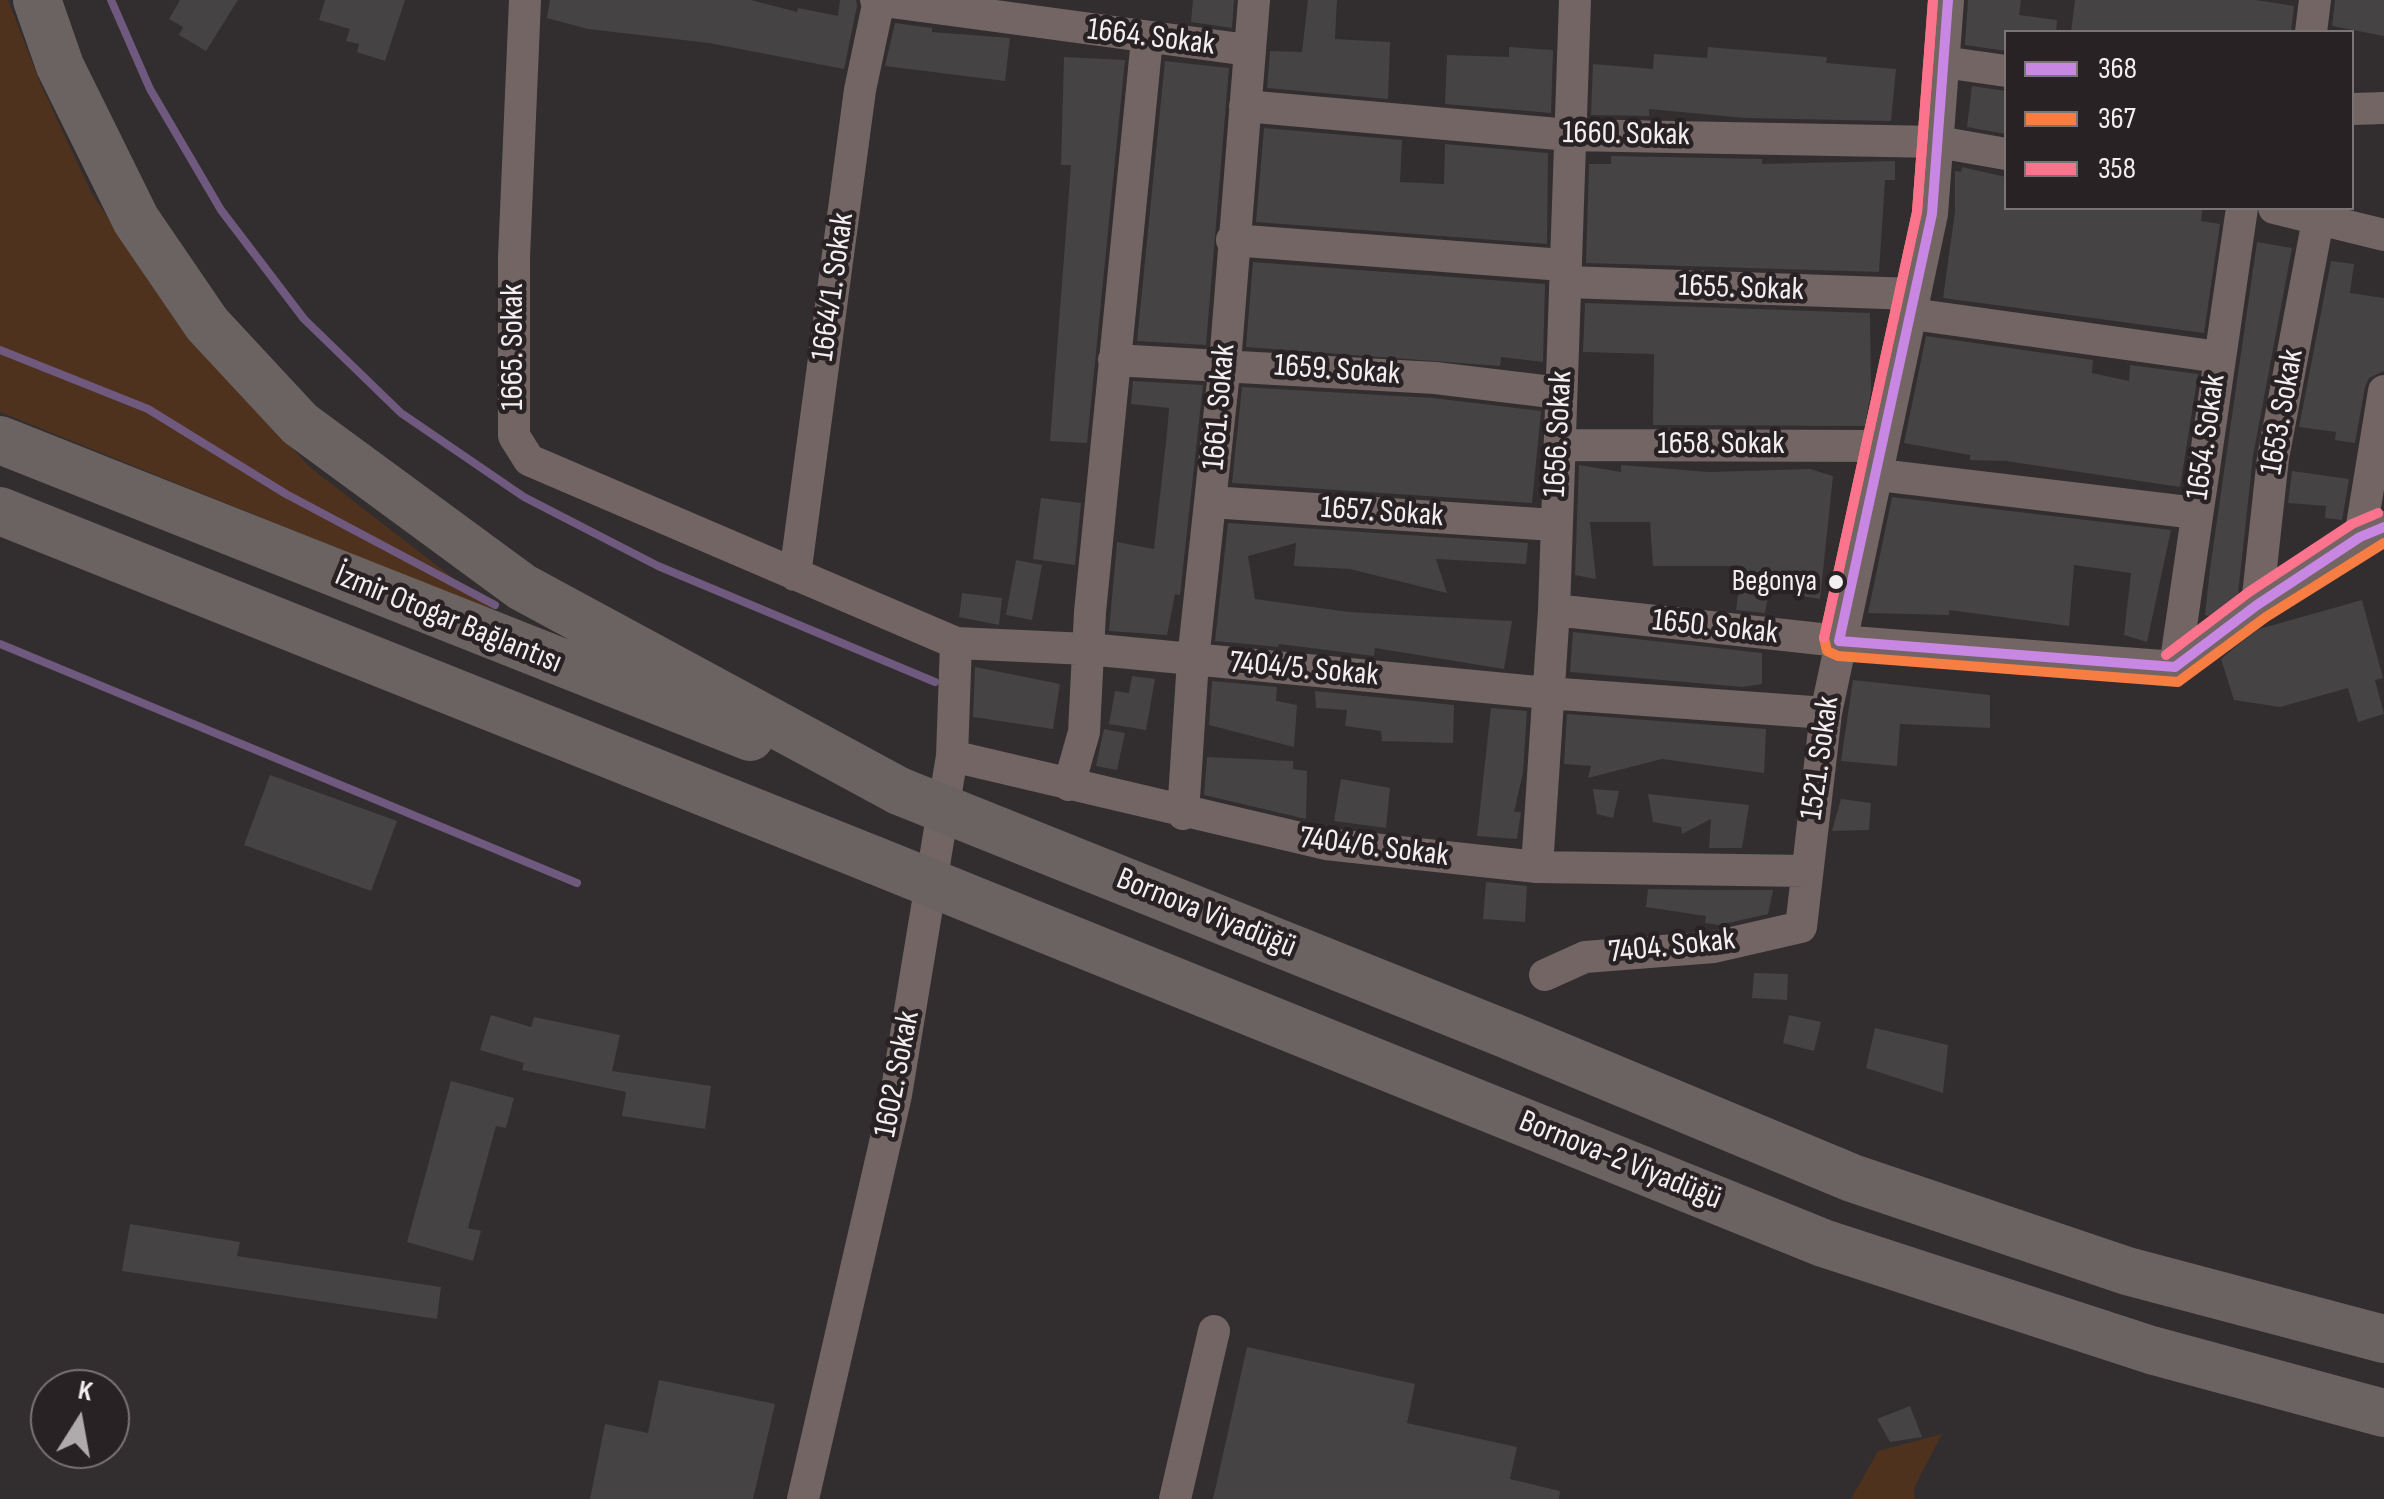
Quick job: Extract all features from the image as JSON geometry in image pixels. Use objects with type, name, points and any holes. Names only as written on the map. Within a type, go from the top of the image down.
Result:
[{"type":"highway","points":[[36,0],[60,66],[136,220],[207,324],[300,424],[522,586],[899,791]]},
{"type":"highway","name":"İzmir Otogar Bağlantısı","points":[[0,440],[660,705],[899,791]]},
{"type":"highway","name":"İzmir Otogar Bağlantısı","points":[[0,512],[874,860]]},
{"type":"highway","name":"Bornova Viyadüğü","points":[[899,791],[1514,1037],[1852,1178],[2127,1270],[2384,1340]]},
{"type":"highway","name":"Bornova-2 Viyadüğü","points":[[874,860],[1823,1243],[2150,1350],[2384,1413]]},
{"type":"street","name":"1665. Sokak","points":[[525,0],[514,258],[514,436],[529,460],[795,575]]},
{"type":"street","name":"1664/1. Sokak","points":[[795,575],[860,90],[879,0]]},
{"type":"street","name":"1664. Sokak","points":[[879,0],[1248,50]]},
{"type":"street","name":"1661. Sokak","points":[[1184,814],[1193,660],[1225,363],[1254,0]]},
{"type":"street","name":"1656. Sokak","points":[[1536,868],[1554,610],[1575,0]]},
{"type":"street","name":"1521. Sokak","points":[[1801,926],[1826,713],[1839,642],[1932,214],[1948,0]]},
{"type":"street","points":[[2311,30],[2314,0]]},
{"type":"street","points":[[1069,785],[1084,732],[1114,360],[1147,39]]},
{"type":"street","points":[[1943,62],[2004,70]]},
{"type":"street","name":"1660. Sokak","points":[[1245,106],[1569,135],[1938,142],[2004,154]]},
{"type":"street","points":[[2354,109],[2384,108]]},
{"type":"street","name":"1654. Sokak","points":[[2175,667],[2242,210]]},
{"type":"street","points":[[2283,210],[2384,234]]},
{"type":"street","name":"1653. Sokak","points":[[2257,605],[2274,458],[2318,220]]},
{"type":"street","name":"1655. Sokak","points":[[1232,240],[1913,304],[2219,357]]},
{"type":"street","name":"1659. Sokak","points":[[1114,360],[1225,363],[1435,378],[1560,393]]},
{"type":"street","points":[[2175,667],[2257,605],[2372,532],[2384,391]]},
{"type":"street","name":"1658. Sokak","points":[[1560,444],[1880,460],[2196,513]]},
{"type":"street","name":"1657. Sokak","points":[[1211,502],[1554,525]]},
{"type":"street","name":"7404/5. Sokak","points":[[795,575],[956,642],[1088,649],[1548,693],[1826,713]]},
{"type":"street","name":"1650. Sokak","points":[[1554,610],[1839,642],[2175,667]]},
{"type":"street","name":"1602. Sokak","points":[[803,1499],[896,1095],[952,756],[956,642]]},
{"type":"street","name":"7404/6. Sokak","points":[[952,756],[1303,840],[1536,868],[1806,871]]},
{"type":"street","name":"7404. Sokak","points":[[1545,974],[1585,957],[1714,947],[1801,926]]},
{"type":"street","points":[[1175,1499],[1214,1331]]},
{"type":"shaded area","points":[[0,0],[8,0],[41,85],[91,192],[157,293],[240,394],[311,468],[498,613],[0,412]]},
{"type":"shaded area","points":[[1942,1434],[1914,1488],[1914,1499],[1851,1499],[1878,1451]]},
{"type":"building","points":[[180,0],[238,0],[206,51],[179,35],[183,27],[169,19]]},
{"type":"building","points":[[325,0],[405,0],[385,61],[357,52],[359,44],[346,41],[350,29],[319,20]]},
{"type":"building","points":[[550,0],[751,0],[797,12],[798,8],[838,16],[840,0],[856,0],[857,6],[844,69],[709,43],[588,29],[547,18]]},
{"type":"building","points":[[1193,0],[1234,0],[1232,28],[1191,22]]},
{"type":"building","points":[[1308,0],[1337,0],[1335,39],[1390,42],[1388,99],[1267,88],[1270,51],[1302,52]]},
{"type":"building","points":[[1968,0],[2021,0],[2019,15],[2057,20],[2056,30],[2004,30],[2004,51],[1965,45]]},
{"type":"building","points":[[2075,0],[2256,0],[2294,6],[2291,30],[2071,30]]},
{"type":"building","points":[[2335,0],[2384,0],[2384,36],[2332,26]]},
{"type":"building","points":[[895,23],[932,28],[932,32],[1010,38],[1005,81],[885,66]]},
{"type":"building","points":[[1509,47],[1553,50],[1551,113],[1445,104],[1447,55],[1509,57]]},
{"type":"building","points":[[1708,47],[1827,57],[1826,63],[1896,69],[1891,121],[1745,118],[1649,109],[1649,116],[1591,115],[1593,64],[1653,69],[1654,54],[1707,58]]},
{"type":"building","points":[[1064,57],[1125,60],[1087,443],[1050,441],[1071,165],[1061,165]]},
{"type":"building","points":[[1165,61],[1229,68],[1206,345],[1137,341]]},
{"type":"building","points":[[1972,86],[2004,91],[2004,134],[1967,127]]},
{"type":"building","points":[[1264,128],[1402,140],[1400,182],[1444,184],[1445,144],[1548,153],[1547,244],[1256,222]]},
{"type":"building","points":[[1611,156],[1762,159],[1762,164],[1895,161],[1895,180],[1885,180],[1879,272],[1586,263],[1589,164],[1611,164]]},
{"type":"building","points":[[1962,167],[2004,177],[2004,210],[2202,210],[2201,221],[2220,224],[2204,333],[1943,298],[1955,211],[1955,171],[1961,172]]},
{"type":"building","points":[[2257,242],[2292,248],[2253,456],[2238,594],[2209,616],[2205,615],[2210,569]]},
{"type":"building","points":[[2331,261],[2354,264],[2350,293],[2384,298],[2384,371],[2369,378],[2365,387],[2355,443],[2335,440],[2336,432],[2299,427]]},
{"type":"building","points":[[1253,262],[1545,284],[1543,362],[1501,357],[1500,366],[1246,347]]},
{"type":"building","points":[[1585,303],[1870,313],[1871,392],[1865,426],[1653,425],[1654,354],[1583,352]]},
{"type":"building","points":[[1926,336],[2093,360],[2092,373],[2129,381],[2130,365],[2198,374],[2180,487],[2006,461],[1970,460],[1970,455],[1904,443]]},
{"type":"building","points":[[1133,381],[1203,385],[1180,595],[1175,594],[1167,635],[1109,631],[1117,542],[1154,549],[1167,433],[1169,408],[1131,404]]},
{"type":"building","points":[[1242,387],[1433,398],[1541,411],[1532,503],[1232,483]]},
{"type":"building","points":[[1579,465],[1621,472],[1621,465],[1709,472],[1810,469],[1833,476],[1820,599],[1769,591],[1765,613],[1736,610],[1742,566],[1653,566],[1650,522],[1590,522],[1596,579],[1575,575]]},
{"type":"building","points":[[2292,471],[2349,479],[2342,520],[2325,518],[2326,506],[2288,503]]},
{"type":"building","points":[[1892,497],[2171,530],[2147,642],[2124,635],[2131,573],[2074,565],[2069,626],[1949,610],[1949,615],[1868,613]]},
{"type":"building","points":[[1041,498],[1081,503],[1075,565],[1033,559]]},
{"type":"building","points":[[1228,523],[1528,543],[1526,564],[1436,559],[1447,593],[1350,569],[1294,566],[1296,543],[1248,556],[1255,599],[1349,612],[1512,621],[1504,669],[1375,648],[1374,656],[1279,644],[1278,647],[1215,641]]},
{"type":"building","points":[[1016,560],[1042,565],[1032,620],[1006,615]]},
{"type":"building","points":[[962,593],[1002,598],[999,625],[959,617]]},
{"type":"building","points":[[2362,600],[2383,678],[2375,680],[2384,714],[2358,722],[2348,688],[2280,707],[2234,700],[2221,659],[2245,639],[2259,629]]},
{"type":"building","points":[[1573,632],[1762,653],[1762,684],[1742,687],[1570,672]]},
{"type":"building","points":[[975,667],[1060,684],[1053,729],[973,717]]},
{"type":"building","points":[[1132,676],[1155,679],[1146,730],[1109,724],[1115,691],[1129,693]]},
{"type":"building","points":[[1853,680],[1990,695],[1990,728],[1900,724],[1897,766],[1841,761]]},
{"type":"building","points":[[1212,681],[1277,687],[1276,701],[1297,705],[1294,747],[1209,725]]},
{"type":"building","points":[[1315,691],[1454,705],[1453,743],[1382,741],[1381,731],[1345,726],[1347,710],[1316,708]]},
{"type":"building","points":[[1491,708],[1527,711],[1523,773],[1514,812],[1521,812],[1517,839],[1477,836]]},
{"type":"building","points":[[1567,714],[1766,729],[1764,773],[1662,759],[1588,778],[1591,766],[1564,764]]},
{"type":"building","points":[[1104,729],[1125,733],[1117,770],[1096,766]]},
{"type":"building","points":[[1207,757],[1293,761],[1293,769],[1307,771],[1306,819],[1204,795]]},
{"type":"building","points":[[270,775],[397,821],[371,891],[244,845]]},
{"type":"building","points":[[1341,779],[1390,788],[1386,828],[1334,821]]},
{"type":"building","points":[[1593,789],[1619,791],[1613,818],[1597,814]]},
{"type":"building","points":[[1648,794],[1749,805],[1742,848],[1709,848],[1711,819],[1682,834],[1681,827],[1653,822]]},
{"type":"building","points":[[1841,799],[1871,803],[1869,830],[1832,831]]},
{"type":"building","points":[[1486,882],[1527,886],[1525,922],[1483,919]]},
{"type":"building","points":[[1648,889],[1773,890],[1768,914],[1719,925],[1705,923],[1706,916],[1646,907]]},
{"type":"building","points":[[1754,973],[1788,974],[1787,1000],[1752,998]]},
{"type":"building","points":[[491,1015],[531,1027],[534,1017],[620,1035],[612,1071],[711,1086],[705,1129],[622,1116],[626,1092],[522,1070],[524,1063],[480,1050]]},
{"type":"building","points":[[1789,1015],[1821,1022],[1814,1051],[1783,1043]]},
{"type":"building","points":[[1875,1028],[1948,1045],[1943,1093],[1866,1068]]},
{"type":"building","points":[[451,1081],[514,1098],[506,1128],[496,1126],[468,1228],[481,1231],[473,1261],[407,1242]]},
{"type":"building","points":[[130,1224],[240,1242],[237,1256],[441,1287],[437,1319],[122,1271]]},
{"type":"building","points":[[1247,1347],[1415,1384],[1407,1423],[1517,1447],[1510,1479],[1560,1491],[1559,1499],[1213,1499]]},
{"type":"building","points":[[659,1380],[775,1404],[753,1499],[590,1499],[605,1424],[648,1433]]},
{"type":"building","points":[[1910,1406],[1922,1437],[1890,1442],[1877,1419]]},
{"type":"waterway","points":[[111,0],[150,89],[221,210],[304,319],[401,413],[524,497],[658,566],[935,682]]},
{"type":"waterway","points":[[0,350],[148,409],[286,494],[495,605]]},
{"type":"waterway","points":[[0,644],[577,883]]},
{"type":"transit line","name":"367","points":[[1933,0],[1917,212],[1824,638],[1827,651],[1838,656],[2178,682],[2266,617],[2384,543]]},
{"type":"transit line","name":"358","points":[[1824,638],[1917,212],[1933,0]]},
{"type":"transit line","name":"368","points":[[1948,0],[1932,214],[1839,641],[2175,667],[2257,605],[2360,537],[2384,527]]},
{"type":"transit line","name":"358","points":[[2166,655],[2249,592],[2352,524],[2378,513]]},
{"type":"place","name":"Begonya","points":[[1836,582]]}]
